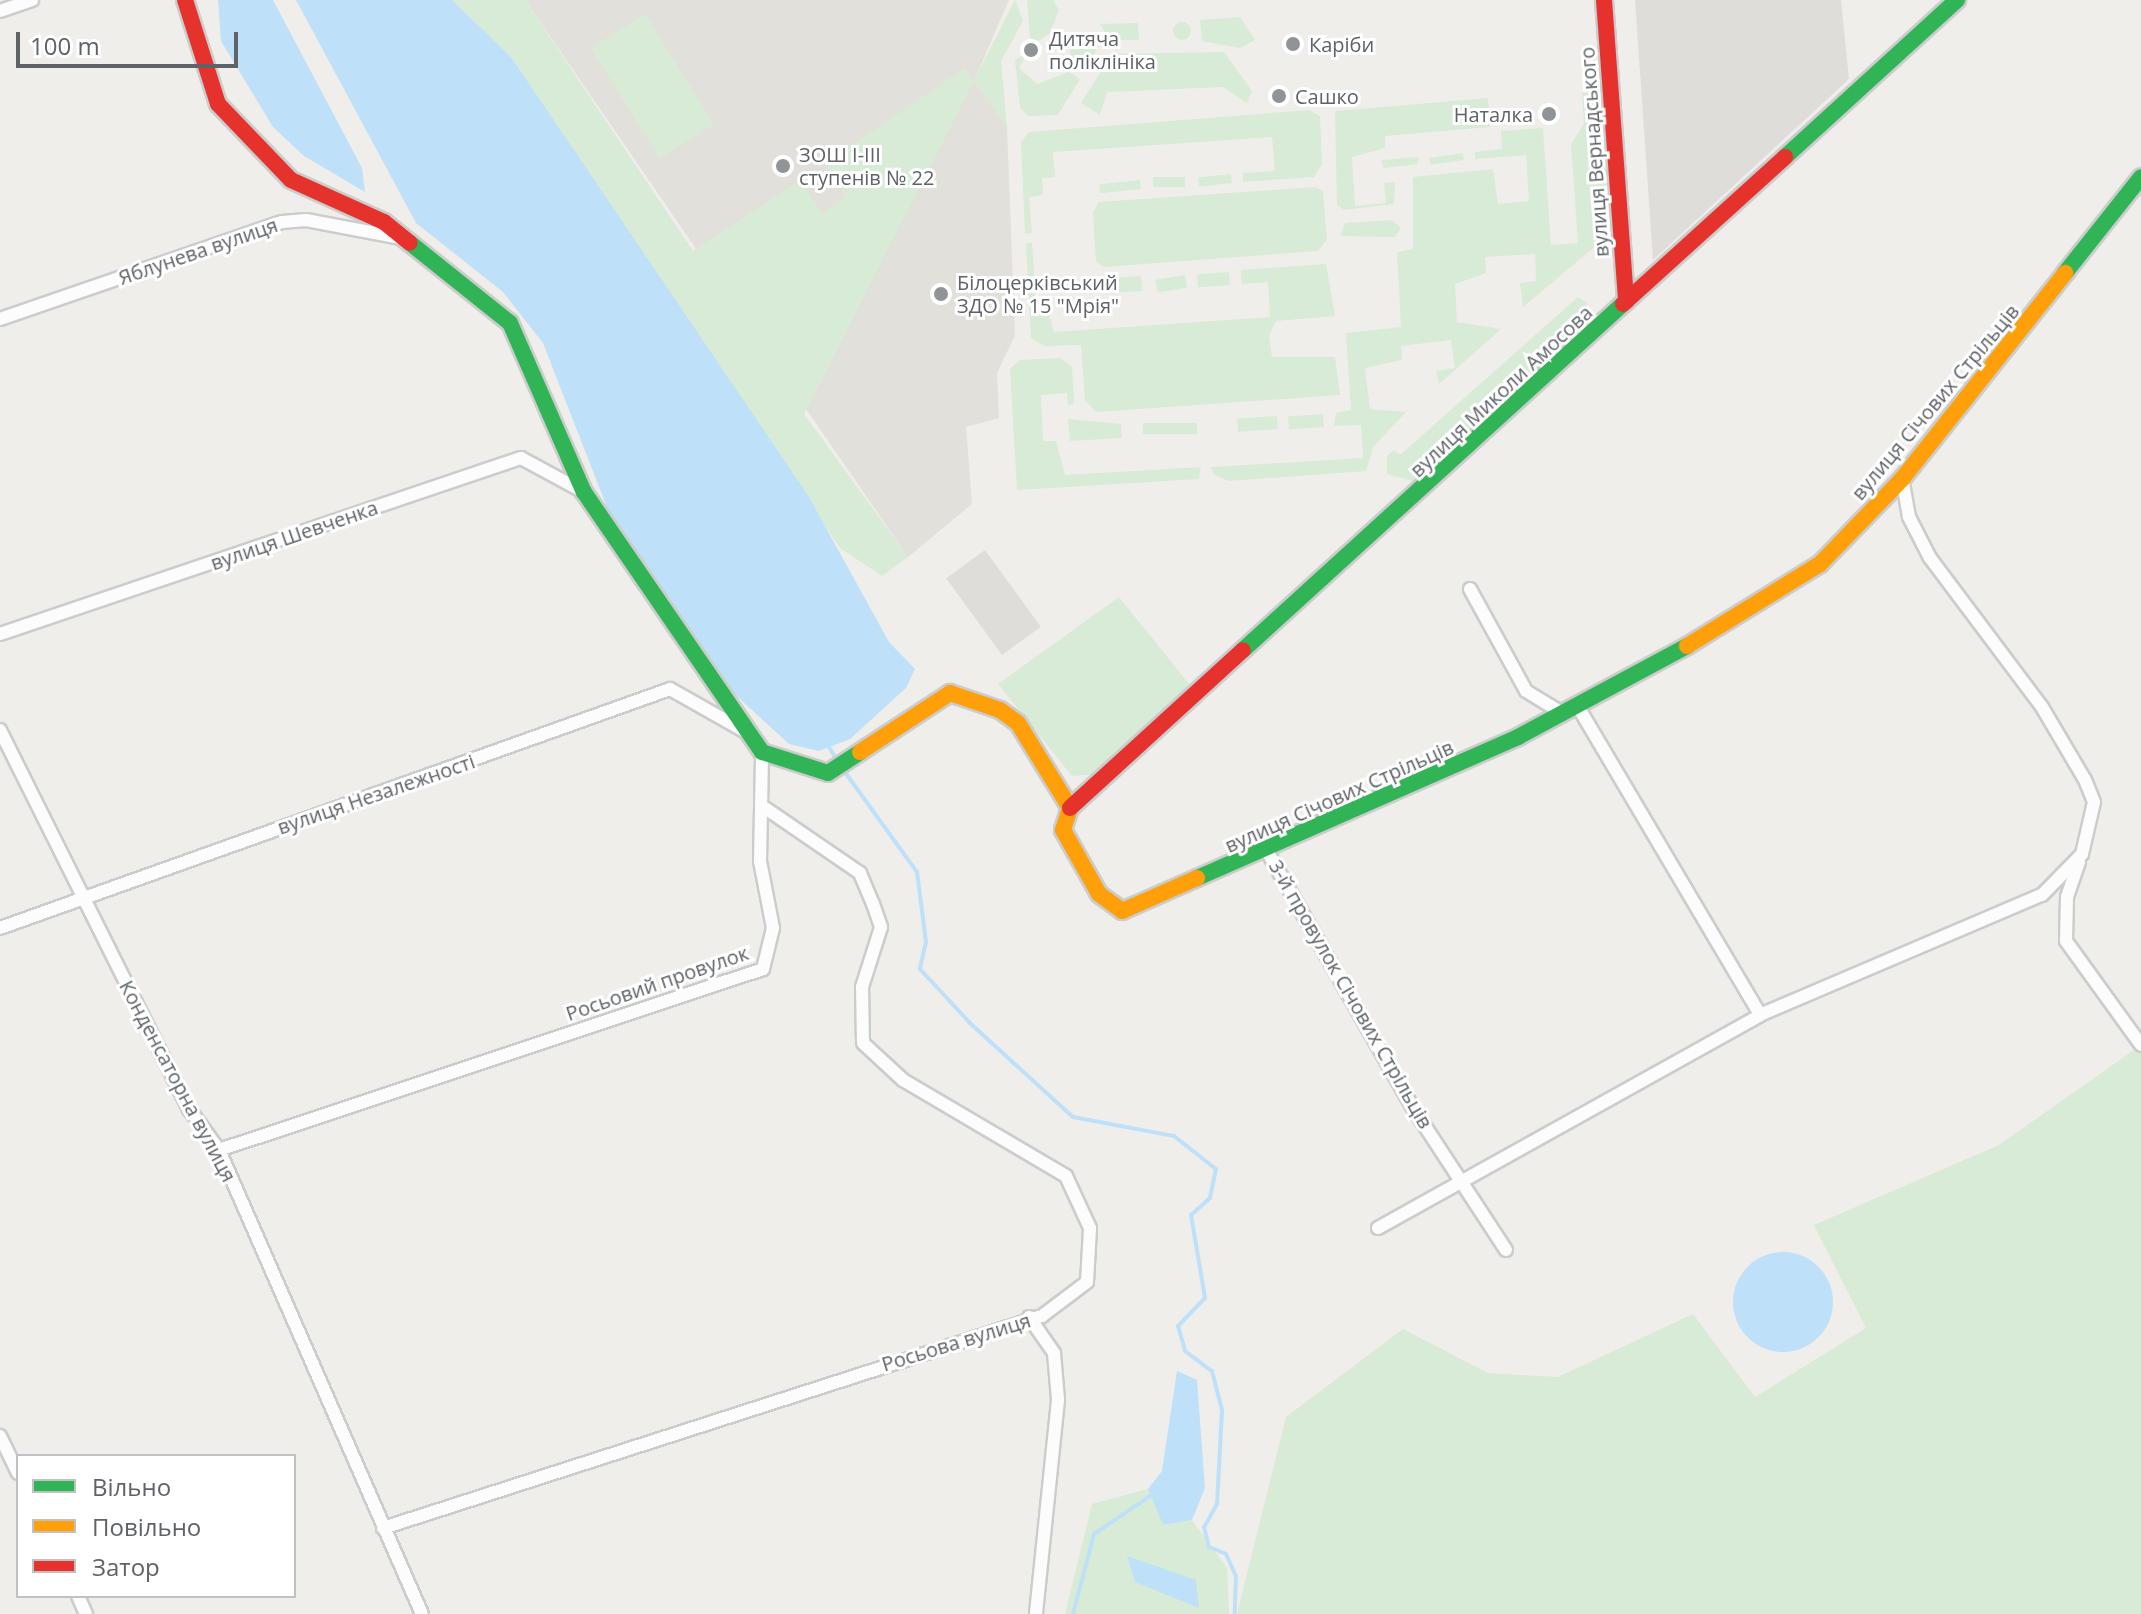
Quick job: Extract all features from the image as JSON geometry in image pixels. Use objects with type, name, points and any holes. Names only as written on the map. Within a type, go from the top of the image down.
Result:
[{"type":"street","points":[[0,11],[32,0]]},
{"type":"street","points":[[185,0],[218,104],[291,180],[352,205],[401,238],[510,323],[584,492],[762,752],[806,771],[839,767],[950,693],[1018,723],[1070,808]]},
{"type":"street","name":"вулиця Вернадського","points":[[1604,0],[1626,301]]},
{"type":"street","name":"вулиця Миколи Амосова","points":[[1070,808],[1957,0]]},
{"type":"street","name":"вулиця Січових Стрільців","points":[[1070,808],[1063,830],[1076,856],[1111,908],[1130,911],[1267,851],[1570,709],[1776,597],[1820,564],[1902,479],[2141,177]]},
{"type":"street","name":"Яблунева вулиця","points":[[0,319],[282,222],[306,220],[401,238]]},
{"type":"street","name":"вулиця Шевченка","points":[[0,634],[521,458],[584,492]]},
{"type":"street","points":[[1902,479],[1909,517],[1930,558],[2042,707],[2085,780],[2094,802],[2082,854],[2067,897],[2066,941],[2141,1045]]},
{"type":"street","points":[[1470,589],[1526,691],[1570,709],[1760,1015]]},
{"type":"street","name":"вулиця Незалежності","points":[[0,928],[670,689],[746,732]]},
{"type":"street","name":"Конденсаторна вулиця","points":[[0,730],[80,897],[189,1109],[219,1150],[422,1614]]},
{"type":"street","name":"Росьовий провулок","points":[[219,1150],[763,969],[773,928],[760,861],[765,808],[762,752]]},
{"type":"street","name":"Росьова вулиця","points":[[383,1528],[1029,1317],[1042,1316],[1087,1282],[1090,1228],[1078,1189],[903,1080],[863,1043],[862,987],[881,927],[860,873],[765,808]]},
{"type":"street","name":"3-й провулок Січових Стрільців","points":[[1267,851],[1415,1111],[1462,1177],[1506,1250]]},
{"type":"street","points":[[1378,1228],[1462,1177],[1760,1015],[2042,895],[2082,854]]},
{"type":"street","points":[[1029,1317],[1054,1353],[1058,1400],[1036,1614]]},
{"type":"street","points":[[0,1436],[16,1469]]},
{"type":"shaded area","name":"ЗОШ І-ІІІ ступенів № 22","points":[[525,0],[1009,0],[974,81],[1007,127],[1015,335],[997,373],[999,418],[966,427],[972,504],[908,557]]},
{"type":"shaded area","points":[[1635,0],[1841,0],[1849,79],[1653,260]]},
{"type":"shaded area","points":[[985,550],[1041,627],[1002,655],[946,578]]},
{"type":"green space","points":[[452,0],[525,0],[693,251],[800,180],[822,213],[846,196],[825,163],[965,68],[974,80],[1015,0],[1023,21],[1001,61],[1007,127],[974,81],[804,414],[908,557],[882,576],[840,548],[511,57]]},
{"type":"green space","points":[[1027,0],[1053,0],[1059,10],[1050,33],[1031,46]]},
{"type":"green space","points":[[645,14],[714,124],[660,158],[591,48]]},
{"type":"green space","points":[[1240,17],[1255,40],[1240,48],[1202,41],[1200,20]]},
{"type":"green space","points":[[1182,22],[1191,31],[1182,40],[1173,31]]},
{"type":"green space","points":[[1138,23],[1139,40],[1110,40],[1100,24]]},
{"type":"green space","points":[[1079,35],[1096,50],[1085,71],[1073,64],[1070,50]]},
{"type":"green space","points":[[1028,52],[1019,68],[1037,84],[1069,72],[1080,79],[1058,115],[1029,116],[1020,108],[1015,60]]},
{"type":"green space","points":[[1224,52],[1252,91],[1247,103],[1223,87],[1107,92],[1100,115],[1081,103],[1112,54]]},
{"type":"green space","points":[[1582,92],[1602,96],[1612,227],[1605,238],[1523,307],[1520,283],[1536,281],[1535,254],[1485,257],[1486,273],[1455,284],[1457,322],[1501,329],[1439,384],[1436,371],[1455,368],[1451,340],[1401,346],[1402,360],[1365,368],[1370,409],[1406,412],[1373,447],[1366,471],[1229,481],[1214,475],[1211,467],[1363,458],[1361,425],[1334,426],[1336,413],[1351,410],[1346,333],[1401,327],[1397,252],[1413,249],[1413,177],[1493,169],[1498,204],[1529,201],[1526,155],[1475,159],[1475,152],[1502,149],[1501,131],[1543,128],[1551,245],[1578,243],[1571,144],[1584,124]]},
{"type":"green space","points":[[1488,98],[1490,127],[1385,136],[1385,148],[1352,157],[1355,206],[1386,203],[1384,183],[1395,182],[1394,204],[1344,210],[1337,205],[1335,111]]},
{"type":"green space","points":[[1309,110],[1320,116],[1322,164],[1314,177],[1243,182],[1243,173],[1275,171],[1272,137],[1053,152],[1055,177],[1042,178],[1043,195],[1029,197],[1032,233],[1025,234],[1021,142],[1029,132]]},
{"type":"green space","points":[[1463,153],[1464,160],[1430,165],[1429,158]]},
{"type":"green space","points":[[1418,157],[1418,164],[1383,168],[1382,160]]},
{"type":"green space","points":[[1231,174],[1232,183],[1199,186],[1198,177]]},
{"type":"green space","points":[[1153,177],[1185,177],[1185,187],[1153,187]]},
{"type":"green space","points":[[1140,180],[1141,189],[1100,193],[1099,184]]},
{"type":"green space","points":[[1315,187],[1323,191],[1327,239],[1318,251],[1104,267],[1096,262],[1093,212],[1099,202]]},
{"type":"green space","points":[[1392,220],[1401,228],[1395,237],[1340,236],[1345,223]]},
{"type":"green space","points":[[1026,243],[1032,243],[1036,300],[1045,300],[1054,332],[1270,317],[1268,282],[1242,284],[1241,270],[1326,264],[1335,316],[1276,321],[1269,336],[1272,357],[1335,357],[1340,395],[1096,412],[1085,400],[1081,345],[1045,346],[1031,338]]},
{"type":"green space","points":[[1229,272],[1230,285],[1198,287],[1197,274]]},
{"type":"green space","points":[[1185,275],[1187,288],[1157,293],[1155,280]]},
{"type":"green space","points":[[1141,276],[1142,291],[1105,294],[1104,279]]},
{"type":"green space","points":[[1578,297],[1587,303],[1582,321],[1543,367],[1417,482],[1387,474],[1387,456],[1394,450],[1400,455]]},
{"type":"green space","points":[[1060,358],[1072,367],[1074,404],[1068,405],[1067,393],[1041,395],[1043,441],[1056,441],[1065,475],[1201,467],[1199,479],[1017,490],[1010,369],[1020,360]]},
{"type":"green space","points":[[1323,414],[1324,427],[1289,429],[1288,416]]},
{"type":"green space","points":[[1277,416],[1278,429],[1238,432],[1237,419]]},
{"type":"green space","points":[[1068,419],[1121,424],[1122,438],[1070,441]]},
{"type":"green space","points":[[1143,423],[1197,423],[1197,434],[1143,434]]},
{"type":"green space","points":[[1119,597],[1194,690],[1099,774],[1072,776],[998,684]]},
{"type":"green space","points":[[2141,1045],[2141,1614],[1237,1614],[1286,1417],[1403,1329],[1488,1373],[1558,1377],[1693,1314],[1755,1397],[1866,1328],[1814,1225],[1999,1145]]},
{"type":"green space","points":[[1148,1489],[1163,1525],[1192,1520],[1227,1568],[1229,1614],[1065,1614],[1092,1504]]},
{"type":"water","points":[[218,0],[273,0],[362,168],[365,192],[304,156],[273,127],[221,41]]},
{"type":"water","points":[[296,0],[452,0],[511,57],[809,497],[889,642],[915,669],[906,688],[850,739],[819,751],[789,744],[691,654],[619,538],[543,343],[503,292],[416,223]]},
{"type":"water","points":[[1783,1252],[1811,1260],[1825,1274],[1833,1302],[1825,1330],[1811,1344],[1783,1352],[1755,1344],[1741,1330],[1733,1302],[1741,1274],[1755,1260]]},
{"type":"water","points":[[1177,1371],[1197,1380],[1205,1488],[1192,1520],[1163,1525],[1148,1489],[1162,1471]]},
{"type":"water","points":[[1127,1556],[1196,1580],[1199,1608],[1135,1582]]},
{"type":"waterway","points":[[827,744],[837,760]]},
{"type":"waterway","points":[[842,768],[917,872],[926,942],[920,969],[971,1024],[1073,1117],[1174,1136],[1216,1169],[1210,1198],[1191,1215],[1205,1298],[1178,1326],[1185,1351],[1212,1371],[1222,1410],[1217,1504],[1204,1527],[1209,1547],[1226,1554],[1236,1576],[1235,1614]]},
{"type":"waterway","points":[[1073,1614],[1094,1534],[1153,1494]]},
{"type":"traffic: fast","points":[[1785,157],[1957,0]]},
{"type":"traffic: fast","points":[[2065,273],[2141,177]]},
{"type":"traffic: fast","points":[[410,243],[510,323],[584,492],[762,752],[828,773],[860,752]]},
{"type":"traffic: fast","points":[[1243,650],[1623,304]]},
{"type":"traffic: fast","points":[[1197,878],[1518,737],[1687,646]]},
{"type":"traffic: slow","points":[[1687,646],[1820,564],[1902,479],[2065,273]]},
{"type":"traffic: slow","points":[[860,752],[950,693],[1000,710],[1018,723],[1070,808],[1063,830],[1099,894],[1122,911],[1197,878]]},
{"type":"traffic: jam","points":[[185,0],[218,104],[291,180],[384,222],[410,243]]},
{"type":"traffic: jam","points":[[1604,0],[1626,301]]},
{"type":"traffic: jam","points":[[1623,304],[1785,157]]},
{"type":"traffic: jam","points":[[1070,808],[1243,650]]},
{"type":"place","name":"Каріби","points":[[1293,44]]},
{"type":"place","name":"Дитяча поліклініка","points":[[1031,50]]},
{"type":"place","name":"Сашко","points":[[1279,96]]},
{"type":"place","name":"Наталка","points":[[1549,114]]},
{"type":"place","name":"ЗОШ І-ІІІ ступенів № 22","points":[[783,166]]},
{"type":"place","name":"Білоцерківський ЗДО № 15 \"Мрія\"","points":[[941,294]]}]
